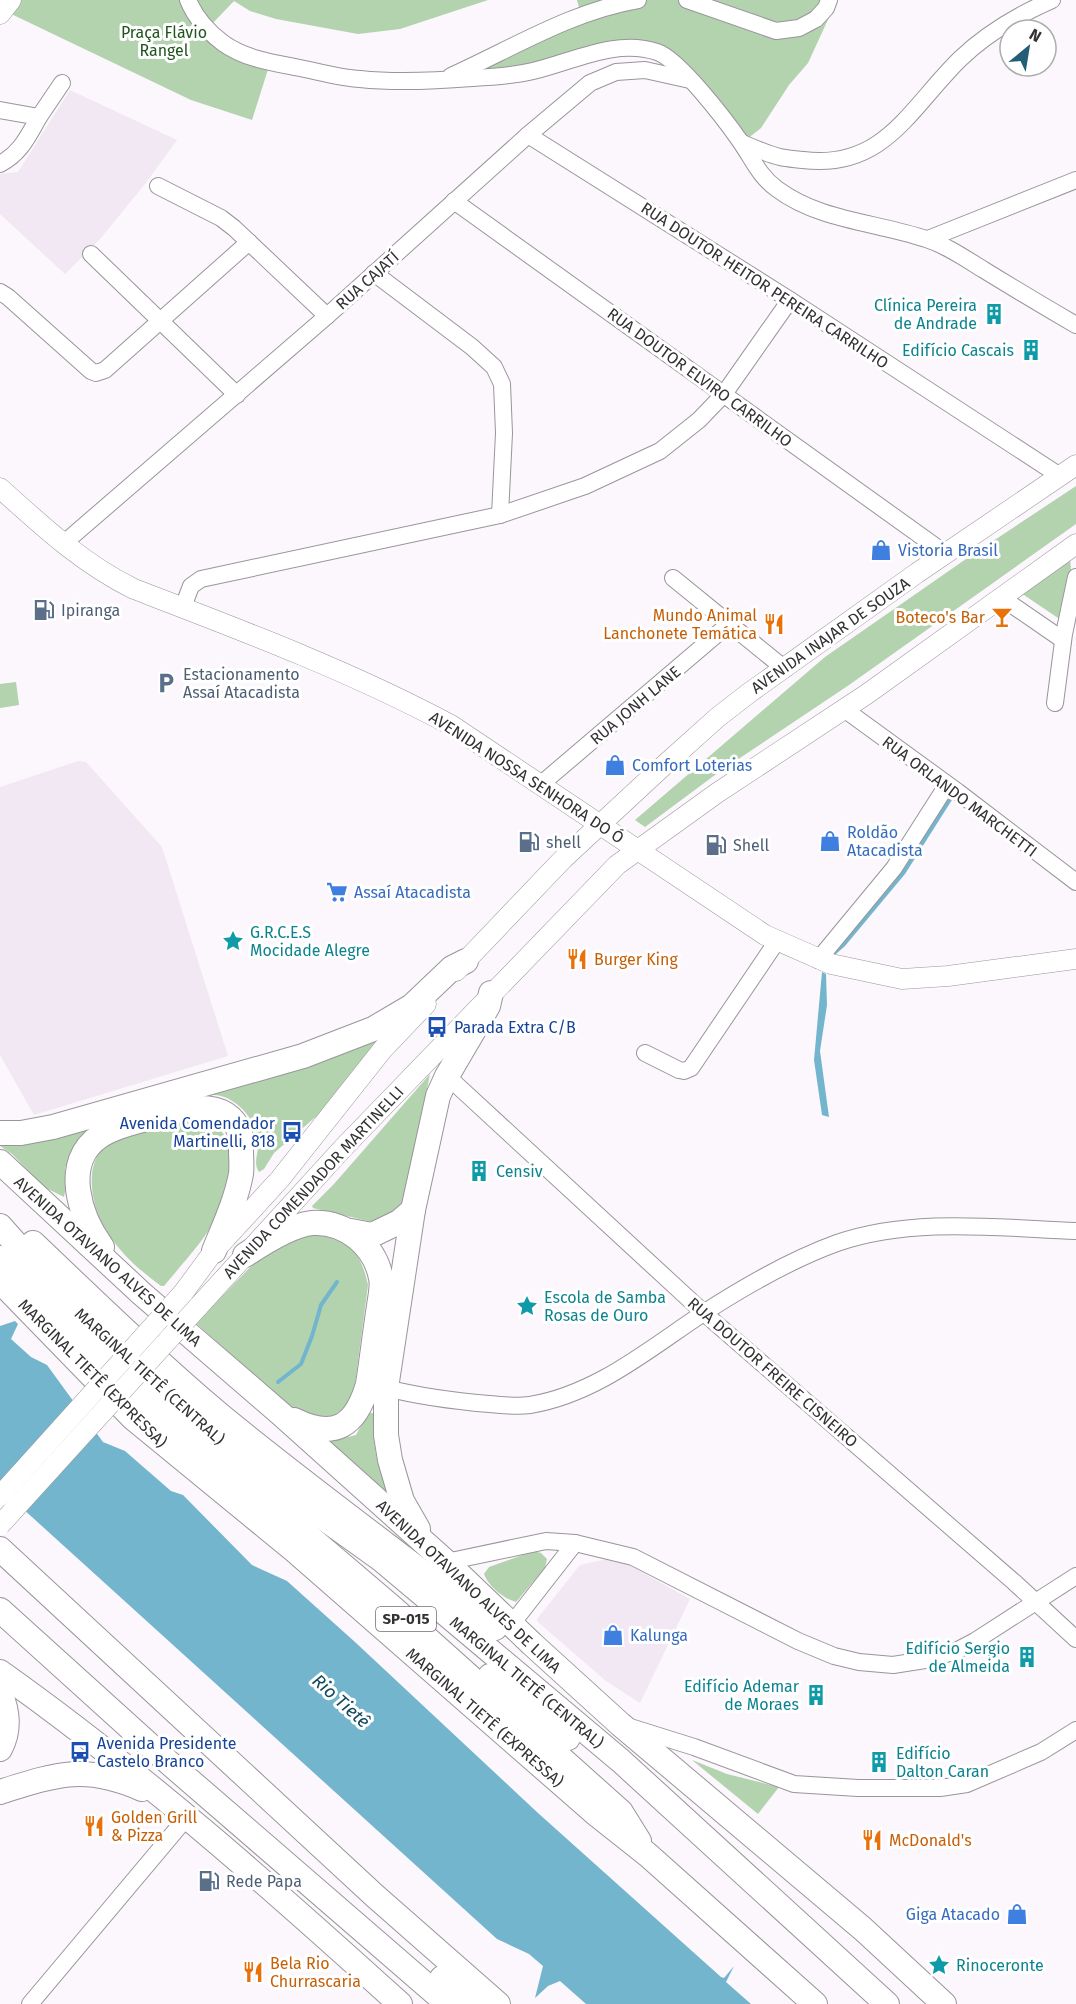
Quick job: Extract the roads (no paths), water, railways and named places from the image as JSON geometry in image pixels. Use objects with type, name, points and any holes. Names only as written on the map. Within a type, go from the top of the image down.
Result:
[{"type":"highway","points":[[0,1133],[21,1133],[53,1127],[303,1056],[373,1029],[412,1006],[452,968],[466,961]]},
{"type":"highway","points":[[426,1544],[402,1502],[394,1480],[386,1436],[386,1388],[413,1210],[438,1096],[447,1076],[488,1006],[491,993]]},
{"type":"highway","points":[[142,1294],[122,1273],[96,1239],[85,1218],[79,1197],[77,1181],[79,1167],[91,1144],[100,1136],[121,1126],[180,1108],[214,1110],[230,1118],[239,1131],[242,1142],[241,1171],[235,1198],[214,1251]]},
{"type":"highway","name":"AVENIDA OTAVIANO ALVES DE LIMA","points":[[0,1162],[142,1294],[281,1414],[446,1562],[511,1625],[620,1724],[863,1929],[944,2004]]},
{"type":"highway","points":[[245,1255],[283,1233],[312,1223],[372,1235],[399,1222],[413,1210]]},
{"type":"highway","points":[[0,1212],[120,1326],[220,1415],[504,1635],[532,1644]]},
{"type":"highway","name":"MARGINAL TIETÊ (CENTRAL)","points":[[0,1226],[64,1298],[220,1439],[285,1491],[382,1560],[621,1761],[887,2004]]},
{"type":"highway","points":[[281,1414],[312,1428],[330,1429],[344,1425],[352,1418],[364,1399],[382,1280],[370,1252],[351,1231]]},
{"type":"highway","name":"MARGINAL TIETÊ (CENTRAL)","points":[[0,1258],[145,1402],[196,1448],[293,1523],[395,1610],[621,1812],[648,1856]]},
{"type":"highway","name":"MARGINAL TIETÊ (EXPRESSA)","points":[[0,1281],[134,1418],[294,1550],[595,1813],[648,1856],[815,2004]]},
{"type":"highway","points":[[0,1549],[375,1896],[498,2004]]},
{"type":"highway","points":[[0,1610],[167,1761],[448,2004]]},
{"type":"highway","points":[[395,1610],[418,1620],[435,1633],[523,1701],[700,1845],[715,1848]]},
{"type":"highway","points":[[0,1672],[112,1754],[395,2000]]},
{"type":"highway","points":[[148,1685],[173,1726],[270,1820],[469,2004]]},
{"type":"highway","points":[[0,1692],[5,1705],[7,1724],[6,1737],[0,1749]]},
{"type":"highway","points":[[167,1761],[180,1785],[361,1955],[395,2000]]},
{"type":"highway","points":[[0,1792],[41,1779],[71,1773],[108,1776],[164,1798]]},
{"type":"main road","points":[[0,14],[11,0]]},
{"type":"main road","name":"AVENIDA INAJAR DE SOUZA","points":[[600,824],[718,717],[748,693],[1068,470]]},
{"type":"main road","name":"AVENIDA NOSSA SENHORA DO Ó","points":[[0,488],[63,544],[110,577],[134,589],[328,666],[451,725],[777,941],[818,960],[902,979],[1073,962]]},
{"type":"main road","points":[[638,850],[717,793],[844,710],[1076,544]]},
{"type":"main road","name":"AVENIDA COMENDADOR MARTINELLI","points":[[0,1496],[183,1293],[214,1251],[280,1179],[383,1049],[563,859],[600,824]]},
{"type":"main road","name":"AVENIDA COMENDADOR MARTINELLI","points":[[0,1525],[343,1148],[491,993],[618,865],[638,850]]},
{"type":"street","points":[[188,0],[204,27],[224,44],[254,58],[358,79],[442,80],[503,76],[533,71],[614,49],[636,48],[660,53],[691,80],[742,143],[761,176],[793,200],[843,219],[928,239],[1076,325]]},
{"type":"street","points":[[442,80],[581,16],[638,0]]},
{"type":"street","points":[[687,0],[776,31],[799,28],[816,19],[826,8],[829,0]]},
{"type":"street","points":[[742,143],[781,158],[833,162],[857,156],[879,143],[904,122],[959,60],[981,40],[1012,19],[1052,0]]},
{"type":"street","name":"RUA CAJATÍ","points":[[63,544],[327,316],[528,135],[590,83],[616,72],[645,70],[691,80]]},
{"type":"street","points":[[0,164],[22,148],[62,83]]},
{"type":"street","points":[[0,110],[39,117]]},
{"type":"street","name":"RUA DOUTOR HEITOR PEREIRA CARRILHO","points":[[528,135],[790,300],[1068,470]]},
{"type":"street","points":[[928,239],[1076,180]]},
{"type":"street","points":[[158,186],[220,218],[249,242],[327,316]]},
{"type":"street","name":"RUA DOUTOR ELVIRO CARRILHO","points":[[454,201],[946,554]]},
{"type":"street","points":[[0,292],[96,373],[105,370],[249,242]]},
{"type":"street","points":[[91,255],[237,394]]},
{"type":"street","points":[[374,273],[472,347],[494,367],[502,384],[503,404],[500,515]]},
{"type":"street","points":[[183,608],[191,586],[201,579],[500,515],[585,486],[660,451],[699,420],[724,394],[790,300]]},
{"type":"street","points":[[1055,703],[1063,637],[1076,577]]},
{"type":"street","points":[[673,578],[785,669]]},
{"type":"street","points":[[1002,598],[1063,637]]},
{"type":"street","name":"RUA JONH LANE","points":[[540,785],[729,624]]},
{"type":"street","name":"RUA ORLANDO MARCHETTI","points":[[844,710],[1076,882]]},
{"type":"street","points":[[818,960],[894,868],[947,785]]},
{"type":"street","points":[[645,1053],[679,1070],[691,1068],[777,941]]},
{"type":"street","name":"RUA DOUTOR FREIRE CISNEIRO","points":[[447,1076],[704,1313],[1076,1639]]},
{"type":"street","points":[[386,1388],[448,1401],[509,1406],[529,1405],[566,1396],[594,1384],[759,1279],[804,1256],[840,1242],[915,1227],[1076,1231]]},
{"type":"street","points":[[446,1562],[546,1541],[575,1543],[633,1557],[798,1641],[834,1656],[859,1662],[893,1665],[925,1660],[956,1651],[1076,1576]]},
{"type":"street","points":[[511,1625],[575,1543]]},
{"type":"street","points":[[620,1724],[694,1747],[794,1784],[858,1788],[940,1788],[967,1784],[1041,1752],[1076,1730]]},
{"type":"street","points":[[30,2004],[187,1817]]},
{"type":"water","points":[[950,788],[957,792],[905,874],[845,946],[836,954],[829,953]]},
{"type":"water","points":[[822,972],[826,974],[827,1005],[820,1051],[829,1117],[822,1115],[814,1060]]},
{"type":"water","name":"Rio Tietê","points":[[15,1321],[18,1324],[11,1339],[31,1357],[47,1365],[103,1442],[125,1451],[171,1491],[183,1495],[252,1565],[287,1581],[538,1813],[721,1977],[724,1978],[734,1966],[726,1982],[751,2004],[586,2004],[560,1981],[548,1986],[535,1998],[543,1966],[529,1954],[497,1939],[0,1488],[0,1326]]},
{"type":"waterway","points":[[278,1382],[301,1364],[321,1305],[337,1282]]},
{"type":"place","name":"Clínica Pereira de Andrade","points":[[994,314]]},
{"type":"place","name":"Edifício Cascais","points":[[1031,350]]},
{"type":"place","name":"Vistoria Brasil","points":[[881,550]]},
{"type":"place","name":"Ipiranga","points":[[44,610]]},
{"type":"place","name":"Boteco's Bar","points":[[1002,617]]},
{"type":"place","name":"Mundo Animal Lanchonete Temática","points":[[774,624]]},
{"type":"place","name":"Estacionamento Assaí Atacadista","points":[[166,683]]},
{"type":"place","name":"Comfort Loterias","points":[[615,765]]},
{"type":"place","name":"Roldão Atacadista","points":[[830,841]]},
{"type":"place","name":"shell","points":[[529,842]]},
{"type":"place","name":"Shell","points":[[716,845]]},
{"type":"place","name":"Assaí Atacadista","points":[[337,892]]},
{"type":"place","name":"G.R.C.E.S Mocidade Alegre","points":[[233,941]]},
{"type":"place","name":"Burger King","points":[[577,959]]},
{"type":"place","name":"Parada Extra C/B","points":[[437,1027]]},
{"type":"place","name":"Avenida Comendador Martinelli, 818","points":[[292,1132]]},
{"type":"place","name":"Censiv","points":[[479,1171]]},
{"type":"place","name":"Escola de Samba Rosas de Ouro","points":[[527,1306]]},
{"type":"place","name":"Kalunga","points":[[613,1635]]},
{"type":"place","name":"Edifício Sergio de Almeida","points":[[1027,1657]]},
{"type":"place","name":"Edifício Ademar de Moraes","points":[[816,1695]]},
{"type":"place","name":"Avenida Presidente Castelo Branco","points":[[80,1752]]},
{"type":"place","name":"Edifício Dalton Caran","points":[[879,1762]]},
{"type":"place","name":"Golden Grill & Pizza","points":[[94,1826]]},
{"type":"place","name":"McDonald's","points":[[872,1840]]},
{"type":"place","name":"Rede Papa","points":[[209,1881]]},
{"type":"place","name":"Giga Atacado","points":[[1017,1914]]},
{"type":"place","name":"Rinoceronte","points":[[939,1965]]},
{"type":"place","name":"Bela Rio Churrascaria","points":[[253,1972]]},
{"type":"park label","name":"Praça Flávio Rangel","points":[[164,41]]}]
